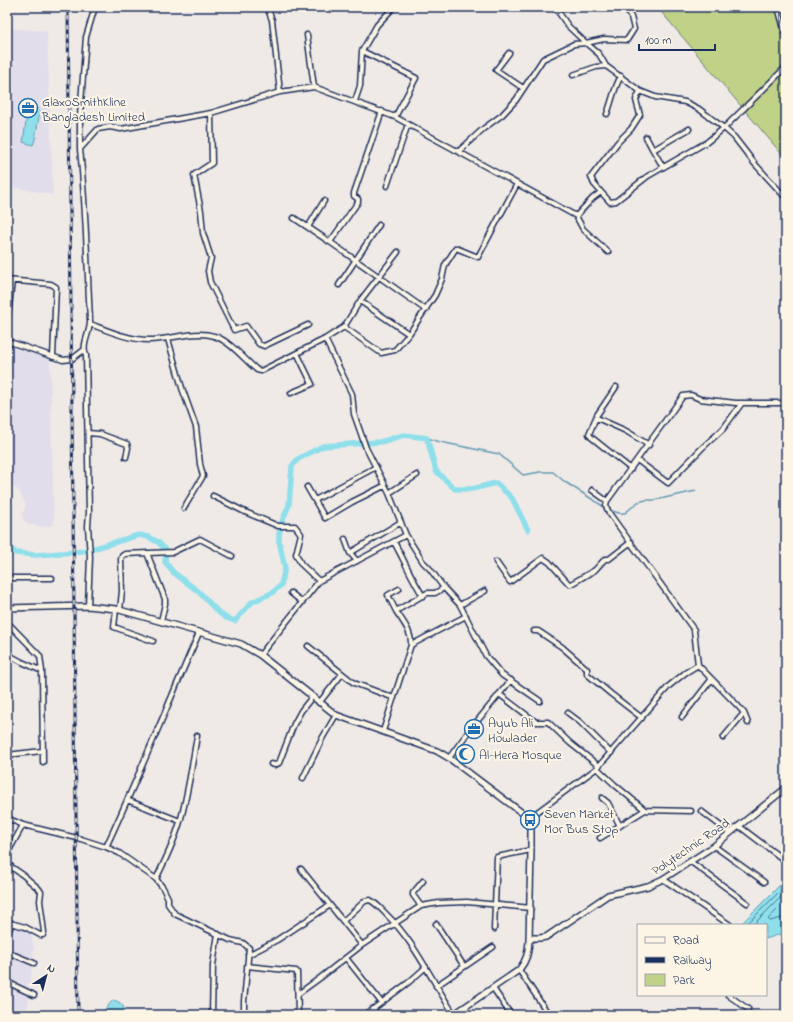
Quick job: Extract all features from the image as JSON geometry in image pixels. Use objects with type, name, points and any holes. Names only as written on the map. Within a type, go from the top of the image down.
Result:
[{"type":"street","points":[[88,606],[90,557],[86,355],[84,350],[90,324],[84,183],[79,140],[86,37],[95,7]]},
{"type":"street","points":[[268,7],[272,20],[280,92]]},
{"type":"street","points":[[355,102],[360,86],[362,51],[377,25],[394,7]]},
{"type":"street","points":[[555,7],[568,26],[599,54],[606,66],[640,91],[655,96],[685,102],[699,109],[724,128],[734,137],[755,164],[786,198]]},
{"type":"street","points":[[459,151],[483,129],[502,115],[516,100],[543,59],[574,44],[604,39],[628,40],[634,30],[631,17],[624,7]]},
{"type":"street","points":[[778,7],[786,36]]},
{"type":"street","points":[[307,35],[314,87]]},
{"type":"street","points":[[362,51],[416,78],[396,117]]},
{"type":"street","points":[[509,53],[496,70],[523,88]]},
{"type":"street","points":[[573,75],[596,67],[606,66]]},
{"type":"street","points":[[640,91],[636,100],[640,115],[591,178],[600,192],[610,202],[616,201],[663,167],[707,142],[724,128],[786,67]]},
{"type":"street","points":[[606,114],[616,84],[621,76]]},
{"type":"street","points":[[80,149],[98,129],[110,127],[121,129],[211,113],[280,92],[314,87],[396,117],[576,216],[583,229],[608,252]]},
{"type":"street","points":[[330,242],[358,202],[358,199],[354,196],[354,193],[382,111]]},
{"type":"street","points":[[211,113],[212,162],[194,175],[201,210],[203,233],[210,258],[208,271],[210,282],[234,330],[246,326],[259,344],[264,346],[308,325]]},
{"type":"street","points":[[387,186],[408,124]]},
{"type":"street","points":[[653,150],[689,129]]},
{"type":"street","points":[[646,137],[663,167]]},
{"type":"street","points":[[344,328],[381,353],[395,350],[409,334],[436,295],[445,265],[456,248],[478,257],[517,184]]},
{"type":"street","points":[[576,216],[600,192]]},
{"type":"street","points":[[308,227],[324,201]]},
{"type":"street","points":[[294,218],[426,310]]},
{"type":"street","points":[[339,285],[379,225]]},
{"type":"street","points":[[90,324],[131,338],[149,340],[168,339],[199,334],[213,336],[223,340],[257,370],[261,371],[344,328],[360,301],[398,252]]},
{"type":"street","points":[[7,325],[10,280],[51,284],[56,287],[53,357]]},
{"type":"street","points":[[360,301],[409,334]]},
{"type":"street","points":[[168,339],[182,388],[196,427],[200,464],[203,476],[184,508]]},
{"type":"street","points":[[325,339],[352,394],[354,414],[366,448],[406,535],[423,562],[460,605],[486,656],[502,675],[540,701]]},
{"type":"street","points":[[7,341],[63,360],[72,359],[84,350]]},
{"type":"street","points":[[291,393],[312,384],[297,353]]},
{"type":"street","points":[[616,387],[597,415],[589,434],[631,469]]},
{"type":"street","points":[[606,503],[683,396],[688,395],[700,399],[742,403],[786,403]]},
{"type":"street","points":[[637,460],[668,483],[723,429],[742,403]]},
{"type":"street","points":[[597,418],[648,445]]},
{"type":"street","points":[[88,433],[100,434],[127,444],[128,448],[126,457]]},
{"type":"street","points":[[315,500],[376,467]]},
{"type":"street","points":[[388,493],[417,475]]},
{"type":"street","points":[[307,487],[325,518],[384,486]]},
{"type":"street","points":[[592,490],[606,503],[609,513],[694,630],[698,666],[738,706],[744,713],[748,723]]},
{"type":"street","points":[[213,496],[278,526],[295,526],[301,534],[296,554],[301,564],[319,581]]},
{"type":"street","points":[[350,553],[401,522]]},
{"type":"street","points":[[260,655],[319,581],[406,535]]},
{"type":"street","points":[[154,641],[130,631],[114,627],[122,586],[122,556],[125,554],[173,552],[200,539],[232,556]]},
{"type":"street","points":[[344,539],[350,553],[357,561]]},
{"type":"street","points":[[394,542],[414,582],[423,596]]},
{"type":"street","points":[[496,562],[510,582],[543,558],[549,562],[568,584],[572,584],[595,570],[604,559],[609,559],[631,542]]},
{"type":"street","points":[[147,553],[165,599],[161,621]]},
{"type":"street","points":[[7,578],[52,578]]},
{"type":"street","points":[[396,611],[423,596],[427,592],[435,593],[444,588]]},
{"type":"street","points":[[383,732],[411,646],[409,633],[388,595],[399,589]]},
{"type":"street","points":[[460,605],[485,591]]},
{"type":"street","points":[[291,593],[302,602]]},
{"type":"street","points":[[7,608],[88,606],[118,609],[242,644],[260,655],[336,715],[437,751],[449,758],[529,818],[531,850],[531,908],[528,955],[525,963],[519,970],[454,1014],[426,967],[396,923],[374,902],[370,900],[365,901],[343,921]]},
{"type":"street","points":[[411,646],[466,616]]},
{"type":"street","points":[[7,622],[40,656],[42,671],[43,762]]},
{"type":"street","points":[[534,631],[538,631],[562,647],[587,669],[588,674],[642,718]]},
{"type":"street","points":[[106,846],[199,633]]},
{"type":"street","points":[[308,646],[354,683],[394,698]]},
{"type":"street","points":[[7,654],[42,671]]},
{"type":"street","points":[[529,818],[598,767],[669,686],[685,673],[698,666]]},
{"type":"street","points":[[319,702],[342,674]]},
{"type":"street","points":[[449,758],[469,730],[511,680]]},
{"type":"street","points":[[682,717],[711,680]]},
{"type":"street","points":[[499,694],[536,722],[548,722],[644,810]]},
{"type":"street","points":[[271,764],[279,763],[294,724],[301,711],[312,697]]},
{"type":"street","points":[[568,713],[580,722],[611,753]]},
{"type":"street","points":[[723,738],[744,713]]},
{"type":"street","points":[[303,778],[323,737],[336,715]]},
{"type":"street","points":[[156,879],[180,821],[189,784],[197,736]]},
{"type":"street","points":[[7,755],[42,751]]},
{"type":"street","name":"Polytechnic Road","points":[[529,941],[533,938],[546,937],[608,895],[648,886],[664,879],[714,846],[786,788]]},
{"type":"street","points":[[602,798],[608,803],[620,826]]},
{"type":"street","points":[[127,800],[180,821]]},
{"type":"street","points":[[600,838],[644,810],[691,811]]},
{"type":"street","points":[[700,811],[730,833]]},
{"type":"street","points":[[7,818],[23,825],[106,846],[119,853],[156,879],[168,898],[168,904],[176,914],[249,948],[244,1015]]},
{"type":"street","points":[[7,854],[23,825]]},
{"type":"street","points":[[740,826],[784,860]]},
{"type":"street","points":[[714,846],[764,882]]},
{"type":"street","points":[[494,929],[496,857],[531,850]]},
{"type":"street","points":[[691,862],[747,903]]},
{"type":"street","points":[[7,864],[23,875],[41,892],[40,902],[44,932],[43,935],[40,935],[25,927],[7,922]]},
{"type":"street","points":[[301,869],[362,945]]},
{"type":"street","points":[[664,879],[729,924]]},
{"type":"street","points":[[421,906],[413,896],[413,893],[423,881]]},
{"type":"street","points":[[298,994],[362,945],[421,906],[452,902],[531,908]]},
{"type":"street","points":[[248,955],[277,940],[330,905]]},
{"type":"street","points":[[7,936],[12,923]]},
{"type":"street","points":[[436,924],[464,966]]},
{"type":"street","points":[[212,1015],[214,965],[218,934]]},
{"type":"street","points":[[436,986],[493,947]]},
{"type":"street","points":[[7,952],[34,964]]},
{"type":"street","points":[[346,958],[381,1002]]},
{"type":"street","points":[[247,966],[296,971],[298,1015]]},
{"type":"street","points":[[365,1015],[409,982],[426,967]]},
{"type":"street","points":[[519,970],[549,1015]]},
{"type":"street","points":[[7,982],[34,995]]},
{"type":"street","points":[[493,988],[511,1015]]},
{"type":"street","points":[[729,996],[748,1009]]},
{"type":"street","points":[[372,1009],[377,1015]]},
{"type":"shaded area","name":"GlaxoSmithKline Bangladesh Limited","points":[[7,28],[47,31],[53,195],[7,186]]},
{"type":"shaded area","points":[[7,346],[50,359],[54,525],[42,527],[27,524],[23,519],[22,514],[26,506],[19,491],[13,486],[7,488]]},
{"type":"shaded area","points":[[7,925],[30,930],[34,948],[27,1014],[25,1015],[7,1015]]},
{"type":"green space","points":[[657,7],[786,7],[786,159]]},
{"type":"water","points":[[28,108],[37,108],[40,111],[33,145],[23,142]]},
{"type":"water","points":[[786,879],[786,932],[767,939],[767,924],[741,924]]},
{"type":"water","points":[[113,1000],[122,1005],[124,1009],[123,1015],[100,1015]]},
{"type":"waterway","points":[[7,546],[16,553],[36,555],[76,552],[92,549],[139,535],[148,537],[158,542],[166,550],[165,562],[173,572],[199,592],[217,611],[226,618],[235,621],[252,602],[272,593],[281,585],[285,568],[279,541],[279,534],[289,505],[292,466],[298,459],[323,446],[380,442],[404,435],[427,438],[436,471],[455,489],[472,489],[496,483],[512,498],[528,530]]},
{"type":"waterway","points":[[427,438],[499,454],[523,475],[540,472],[553,472],[565,482],[606,508]]},
{"type":"waterway","points":[[609,510],[625,513],[638,502],[655,500],[696,491]]},
{"type":"railway","points":[[68,7],[78,1015]]},
{"type":"place","name":"GlaxoSmithKline Bangladesh Limited","points":[[28,108]]},
{"type":"place","name":"Ayub Ali Howlader","points":[[474,729]]},
{"type":"place","name":"Al-Hera Mosque","points":[[465,754]]},
{"type":"place","name":"Seven Market Mor Bus Stop","points":[[530,820]]}]
